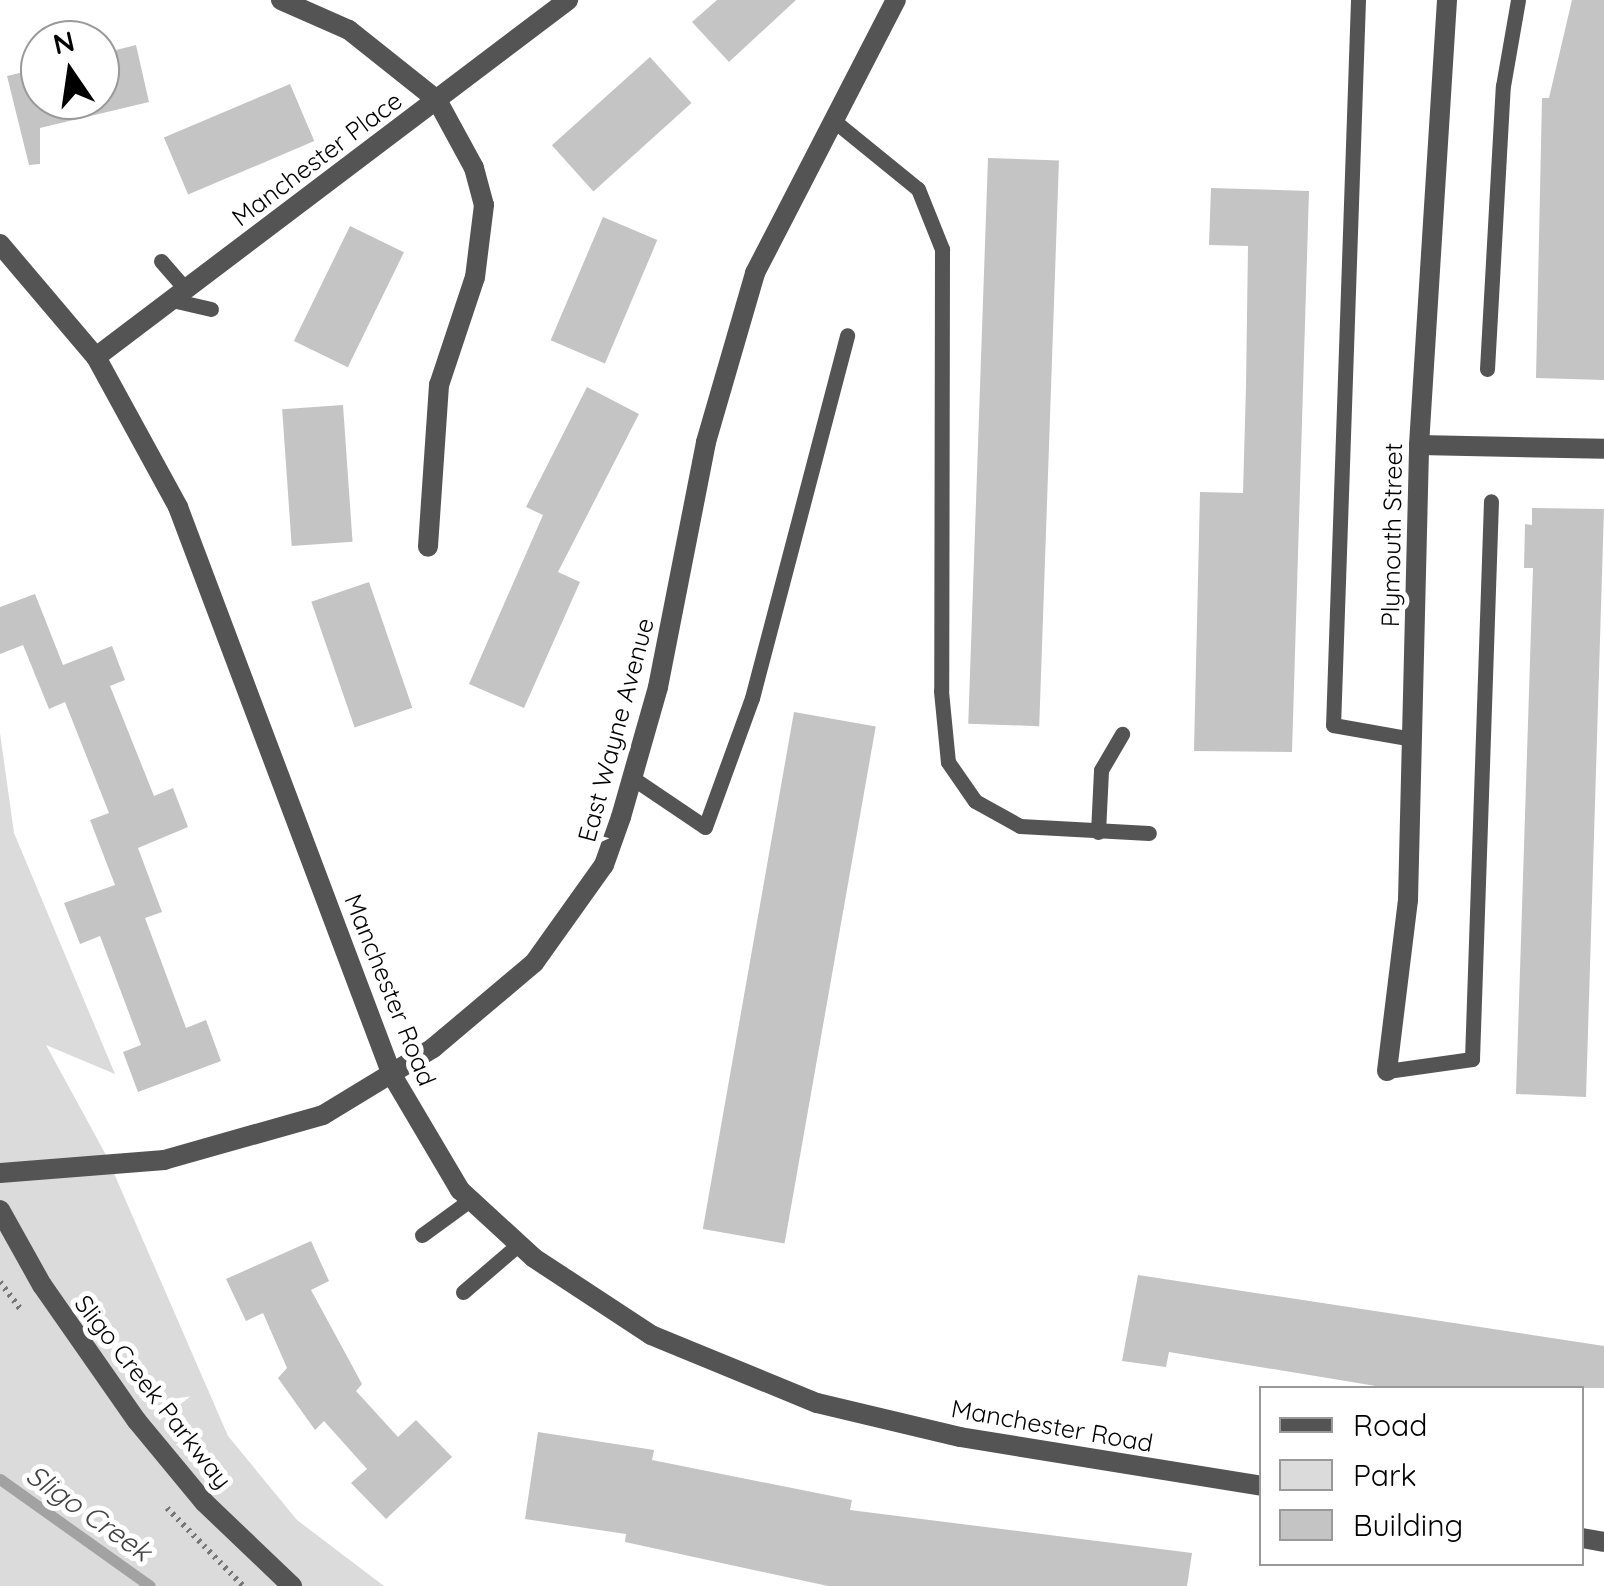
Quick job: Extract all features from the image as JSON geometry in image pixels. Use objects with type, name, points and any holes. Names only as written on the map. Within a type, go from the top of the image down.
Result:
[{"type":"street","points":[[280,0],[349,30],[437,100],[474,168],[484,205],[475,277],[440,385],[428,547]]},
{"type":"street","name":"Manchester Place","points":[[96,357],[568,0]]},
{"type":"street","name":"East Wayne Avenue","points":[[0,1173],[226,1147],[323,1115],[392,1076],[534,963],[604,866],[631,777],[734,336],[787,202],[896,0]]},
{"type":"street","name":"Plymouth Street","points":[[1388,1071],[1408,900],[1419,445],[1447,0]]},
{"type":"street","name":"Manchester Road","points":[[0,244],[96,357],[178,507],[392,1076],[470,1200],[519,1244],[651,1335],[817,1403],[960,1437],[1259,1486]]},
{"type":"street","points":[[1419,445],[1604,449]]},
{"type":"street","name":"Sligo Creek Parkway","points":[[0,1210],[42,1285],[137,1421],[204,1502],[292,1586]]},
{"type":"lane","points":[[1358,0],[1333,725],[1412,739]]},
{"type":"lane","points":[[1487,369],[1503,86],[1518,0]]},
{"type":"lane","points":[[833,120],[918,189],[942,249],[941,691],[948,762],[975,801],[1020,826],[1149,833]]},
{"type":"lane","points":[[161,261],[179,295],[211,309]]},
{"type":"lane","points":[[631,777],[706,827],[752,698],[847,336]]},
{"type":"lane","points":[[1388,1071],[1472,1058],[1490,501]]},
{"type":"lane","points":[[1098,832],[1101,770],[1122,734]]},
{"type":"lane","points":[[422,1235],[470,1200]]},
{"type":"lane","points":[[463,1292],[519,1244]]},
{"type":"green space","points":[[0,733],[14,833],[115,1074],[46,1045],[106,1155],[228,1436],[297,1520],[384,1586],[0,1586]]},
{"type":"building","points":[[717,0],[796,0],[729,62],[692,22]]},
{"type":"building","points":[[1572,0],[1604,0],[1604,380],[1536,378],[1542,98],[1549,98]]},
{"type":"building","points":[[136,45],[149,102],[120,109],[120,49]]},
{"type":"building","points":[[650,57],[691,103],[593,191],[552,145]]},
{"type":"building","points":[[20,73],[20,120],[74,120],[40,128],[40,164],[29,165],[7,76]]},
{"type":"building","points":[[290,84],[314,141],[188,195],[164,138]]},
{"type":"building","points":[[988,158],[1059,160],[1039,726],[968,724]]},
{"type":"building","points":[[1211,188],[1309,191],[1292,752],[1194,751],[1200,492],[1243,493],[1248,246],[1209,245]]},
{"type":"building","points":[[603,217],[657,240],[605,363],[551,340]]},
{"type":"building","points":[[350,226],[404,252],[348,367],[294,341]]},
{"type":"building","points":[[587,387],[639,414],[558,572],[580,582],[524,708],[469,684],[543,515],[526,507]]},
{"type":"building","points":[[343,405],[353,542],[292,546],[282,409]]},
{"type":"building","points":[[1532,508],[1604,509],[1586,1097],[1516,1094],[1533,568],[1524,568],[1525,524],[1532,525]]},
{"type":"building","points":[[369,582],[412,708],[355,728],[311,602]]},
{"type":"building","points":[[35,594],[63,665],[112,646],[125,680],[110,686],[154,796],[173,788],[188,827],[138,848],[162,912],[145,918],[186,1028],[206,1020],[221,1061],[138,1092],[123,1052],[141,1045],[100,936],[80,944],[64,903],[115,885],[90,820],[109,813],[65,702],[49,709],[23,645],[0,654],[0,607]]},
{"type":"building","points":[[794,712],[876,726],[785,1243],[703,1229]]},
{"type":"building","points":[[311,1241],[329,1281],[311,1290],[362,1384],[356,1391],[398,1437],[416,1420],[452,1457],[386,1519],[351,1483],[367,1469],[324,1421],[315,1430],[278,1378],[287,1368],[263,1313],[246,1321],[226,1279]]},
{"type":"building","points":[[1138,1275],[1604,1346],[1604,1388],[1376,1386],[1169,1352],[1166,1367],[1122,1361]]},
{"type":"building","points":[[538,1432],[654,1450],[652,1460],[852,1500],[850,1510],[1192,1553],[1187,1586],[828,1586],[625,1542],[626,1534],[525,1519]]},
{"type":"waterway","name":"Sligo Creek","points":[[0,1479],[150,1586]]}]
